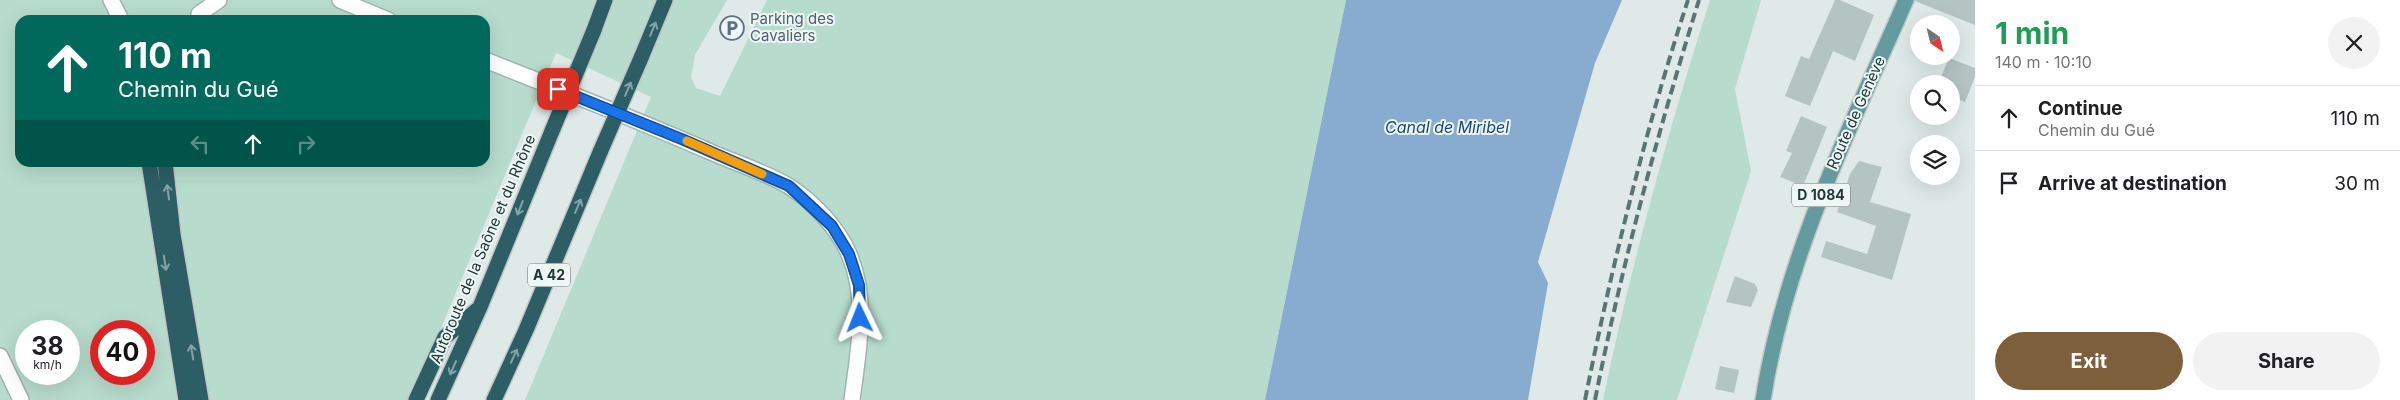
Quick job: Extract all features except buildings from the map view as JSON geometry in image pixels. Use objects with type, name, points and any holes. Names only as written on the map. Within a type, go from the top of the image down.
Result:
[{"type":"highway","name":"Autoroute de la Saône et du Rhône","points":[[438,400],[480,307],[605,0]]},
{"type":"highway","name":"A 42","points":[[494,400],[530,321],[665,0]]},
{"type":"highway","points":[[150,167],[186,400]]},
{"type":"highway","points":[[166,167],[173,234],[201,400]]},
{"type":"highway","points":[[416,400],[445,337],[480,307]]},
{"type":"main road","name":"Route de Genève","points":[[1763,400],[1770,357],[1789,280],[1826,181],[1906,0]]},
{"type":"street","points":[[112,0],[119,15]]},
{"type":"street","points":[[199,11],[219,0]]},
{"type":"street","points":[[340,0],[376,15]]},
{"type":"street","points":[[490,62],[640,122],[789,186],[832,226],[849,254],[859,285],[860,335],[852,400]]},
{"type":"street","points":[[0,356],[21,400]]},
{"type":"green space","points":[[0,0],[727,0],[695,55],[691,77],[696,88],[720,96],[767,0],[1346,0],[1265,400],[525,400],[651,97],[556,53],[411,400],[0,400]]},
{"type":"green space","points":[[1710,0],[1761,0],[1735,89],[1751,171],[1677,400],[1603,400],[1651,199]]},
{"type":"water","name":"Canal de Miribel","points":[[1346,0],[1622,0],[1595,63],[1538,262],[1548,283],[1528,400],[1265,400]]},
{"type":"railway","points":[[1585,400],[1630,198],[1672,49],[1688,0]]},
{"type":"railway","points":[[1595,400],[1642,198],[1699,0]]},
{"type":"slow traffic","points":[[687,141],[762,174]]},
{"type":"place","name":"Parking des Cavaliers","points":[[732,28]]},
{"type":"route","points":[[558,89],[684,140],[789,186],[811,204],[832,226],[849,254],[859,285],[860,318]]}]
